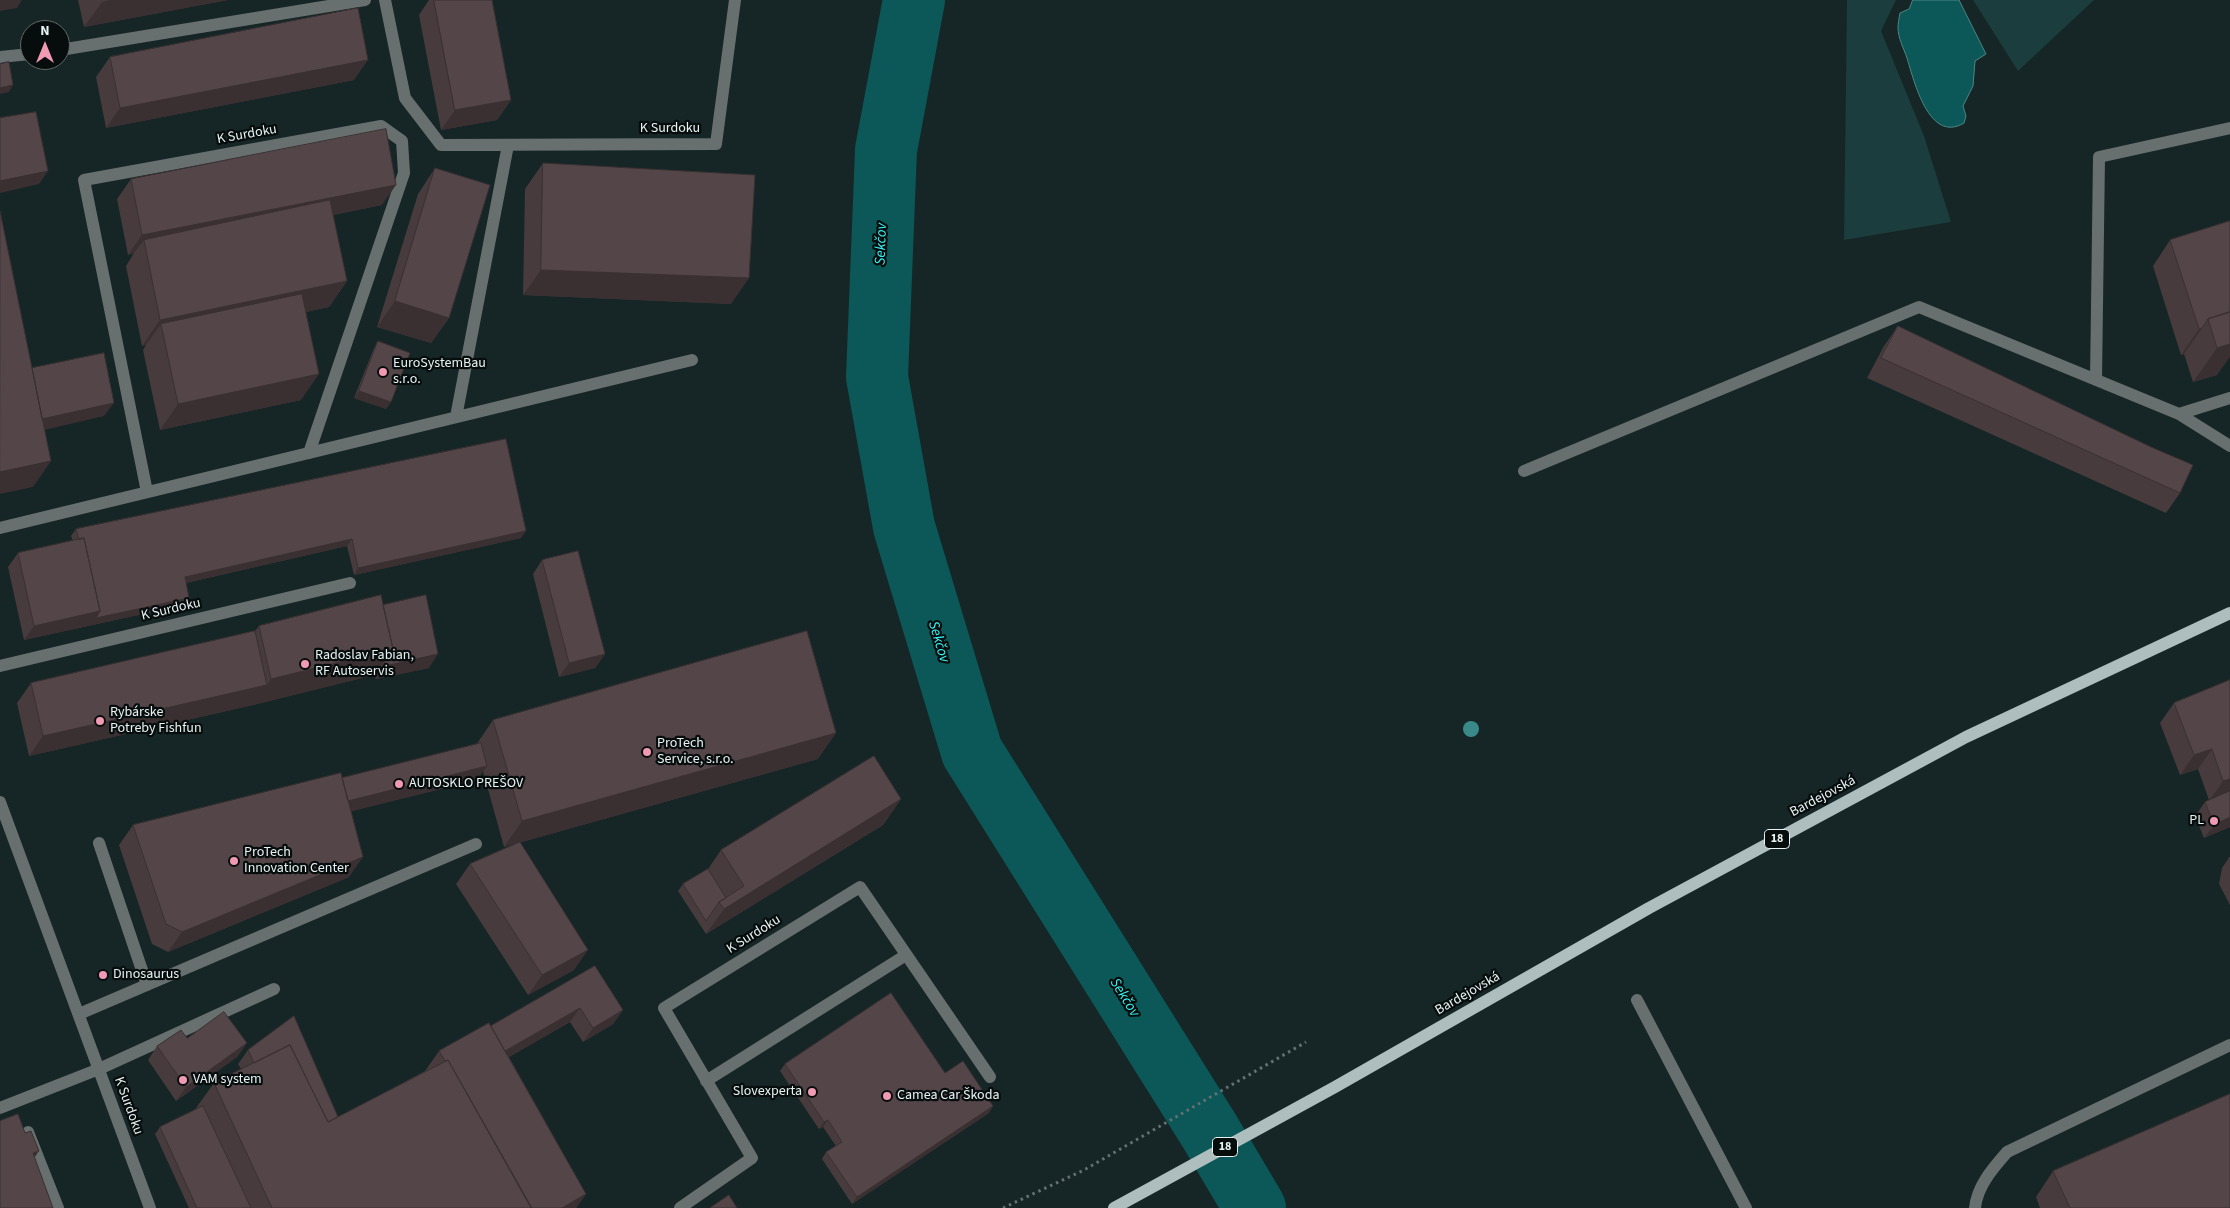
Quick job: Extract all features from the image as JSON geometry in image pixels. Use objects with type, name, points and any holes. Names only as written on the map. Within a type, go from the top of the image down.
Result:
[{"type":"main road","name":"Bardejovská","points":[[1114,1208],[1335,1087],[1648,908],[1966,737],[2230,613]]},
{"type":"street","points":[[70,48],[365,0]]},
{"type":"street","name":"K Surdoku","points":[[385,0],[405,98],[441,145],[716,144],[735,0]]},
{"type":"street","points":[[0,57],[20,55]]},
{"type":"street","name":"K Surdoku","points":[[147,492],[84,180],[381,126],[402,141],[404,173],[309,453]]},
{"type":"street","points":[[2096,380],[2099,157],[2230,128]]},
{"type":"street","points":[[456,417],[508,145]]},
{"type":"street","points":[[1524,471],[1919,307],[2179,414],[2230,446]]},
{"type":"street","points":[[0,528],[692,360]]},
{"type":"street","points":[[2179,414],[2230,398]]},
{"type":"street","name":"K Surdoku","points":[[0,666],[350,583]]},
{"type":"street","name":"K Surdoku","points":[[0,802],[150,1208]]},
{"type":"street","points":[[100,843],[147,985]]},
{"type":"street","points":[[79,1014],[476,844]]},
{"type":"street","name":"K Surdoku","points":[[680,1208],[752,1158],[664,1008],[860,887],[990,1076]]},
{"type":"street","points":[[706,1080],[906,955]]},
{"type":"street","points":[[0,1108],[99,1069],[274,989]]},
{"type":"street","points":[[1637,1000],[1746,1208]]},
{"type":"street","points":[[1975,1208],[1975,1200],[1989,1173],[2007,1152],[2230,1045]]},
{"type":"street","points":[[28,1132],[58,1208]]},
{"type":"path","points":[[1003,1208],[1084,1170],[1306,1042]]},
{"type":"shaded area","points":[[1847,0],[1896,0],[1881,31],[1924,136],[1951,222],[1844,240]]},
{"type":"shaded area","points":[[1973,0],[2094,0],[2018,71]]},
{"type":"water","points":[[1913,0],[1959,0],[1986,54],[1975,61],[1973,86],[1963,106],[1966,116],[1964,123],[1952,127],[1941,125],[1932,118],[1919,94],[1898,32],[1900,13],[1909,9]]},
{"type":"building","points":[[434,0],[492,0],[511,100],[455,110]]},
{"type":"building","points":[[358,8],[368,60],[120,108],[110,57]]},
{"type":"building","points":[[9,62],[13,85],[0,88],[0,64]]},
{"type":"building","points":[[36,112],[48,171],[0,181],[0,118]]},
{"type":"building","points":[[386,129],[396,185],[142,235],[131,179]]},
{"type":"building","points":[[543,163],[755,175],[749,278],[541,270]]},
{"type":"building","points":[[435,168],[490,185],[449,318],[395,301]]},
{"type":"building","points":[[330,200],[347,281],[160,320],[144,240]]},
{"type":"building","points":[[0,211],[51,461],[0,472]]},
{"type":"building","points":[[2230,221],[2230,312],[2208,319],[2202,328],[2199,329],[2170,240]]},
{"type":"building","points":[[302,294],[319,374],[178,404],[161,324]]},
{"type":"building","points":[[2230,312],[2230,344],[2217,348],[2208,319]]},
{"type":"building","points":[[1898,326],[2151,447],[2193,465],[2180,493],[1881,358]]},
{"type":"building","points":[[378,341],[410,353],[391,402],[359,391]]},
{"type":"building","points":[[104,353],[114,403],[42,419],[32,368]]},
{"type":"building","points":[[506,439],[526,531],[358,568],[352,539],[185,577],[189,598],[96,618],[100,611],[84,538],[79,540],[76,529]]},
{"type":"building","points":[[84,538],[100,611],[34,626],[18,553]]},
{"type":"building","points":[[578,551],[605,654],[569,663],[542,560]]},
{"type":"building","points":[[381,595],[393,649],[271,679],[259,626]]},
{"type":"building","points":[[426,595],[438,654],[385,666],[384,661],[393,649],[383,605]]},
{"type":"building","points":[[255,631],[267,685],[43,736],[31,683]]},
{"type":"building","name":"ProTech Service, s.r.o.","points":[[807,631],[836,733],[522,821],[493,720]]},
{"type":"building","points":[[2230,680],[2230,779],[2223,781],[2212,749],[2194,755],[2174,703]]},
{"type":"building","points":[[481,743],[487,766],[348,801],[342,778]]},
{"type":"building","points":[[874,756],[901,799],[724,909],[719,902],[744,886],[721,850]]},
{"type":"building","name":"ProTech Innovation Center","points":[[341,773],[363,857],[182,932],[166,924],[133,825]]},
{"type":"building","points":[[2230,791],[2230,817],[2214,825],[2205,802]]},
{"type":"building","points":[[520,842],[588,950],[542,975],[470,864]]},
{"type":"building","points":[[708,869],[726,898],[719,902],[706,921],[683,884]]},
{"type":"building","points":[[595,966],[623,1010],[593,1028],[580,1008],[505,1051],[491,1026]]},
{"type":"building","name":"Camea Car Škoda","points":[[891,993],[945,1073],[963,1061],[993,1106],[857,1197],[826,1152],[842,1142],[828,1120],[824,1122],[785,1064]]},
{"type":"building","name":"VAM system","points":[[224,1012],[247,1043],[186,1087],[157,1046],[181,1030],[187,1038]]},
{"type":"building","points":[[294,1016],[338,1117],[328,1122],[290,1045],[254,1063],[248,1050]]},
{"type":"building","points":[[489,1023],[586,1194],[562,1208],[532,1208],[448,1060],[445,1061],[439,1051]]},
{"type":"building","points":[[290,1045],[328,1122],[448,1060],[531,1208],[272,1208],[214,1083]]},
{"type":"building","points":[[2230,1094],[2230,1208],[2070,1208],[2053,1171]]},
{"type":"building","points":[[203,1106],[251,1208],[197,1208],[160,1127]]},
{"type":"building","points":[[18,1114],[25,1133],[31,1131],[39,1151],[33,1153],[53,1208],[0,1208],[0,1121]]},
{"type":"building","points":[[729,1195],[737,1208],[710,1208]]},
{"type":"waterway","name":"Sekčov","points":[[914,0],[886,150],[877,377],[904,527],[972,752],[1210,1132],[1255,1208]]},
{"type":"place","name":"EuroSystemBau s.r.o.","points":[[383,372]]},
{"type":"place","name":"Radoslav Fabian, RF Autoservis","points":[[305,664]]},
{"type":"place","name":"Rybárske Potreby Fishfun","points":[[100,721]]},
{"type":"place","name":"ProTech Service, s.r.o.","points":[[647,752]]},
{"type":"place","name":"AUTOSKLO PREŠOV","points":[[399,784]]},
{"type":"place","name":"PL","points":[[2214,821]]},
{"type":"place","name":"ProTech Innovation Center","points":[[234,861]]},
{"type":"place","name":"Dinosaurus","points":[[103,975]]},
{"type":"place","name":"VAM system","points":[[183,1080]]},
{"type":"place","name":"Slovexperta","points":[[812,1092]]},
{"type":"place","name":"Camea Car Škoda","points":[[887,1096]]}]
